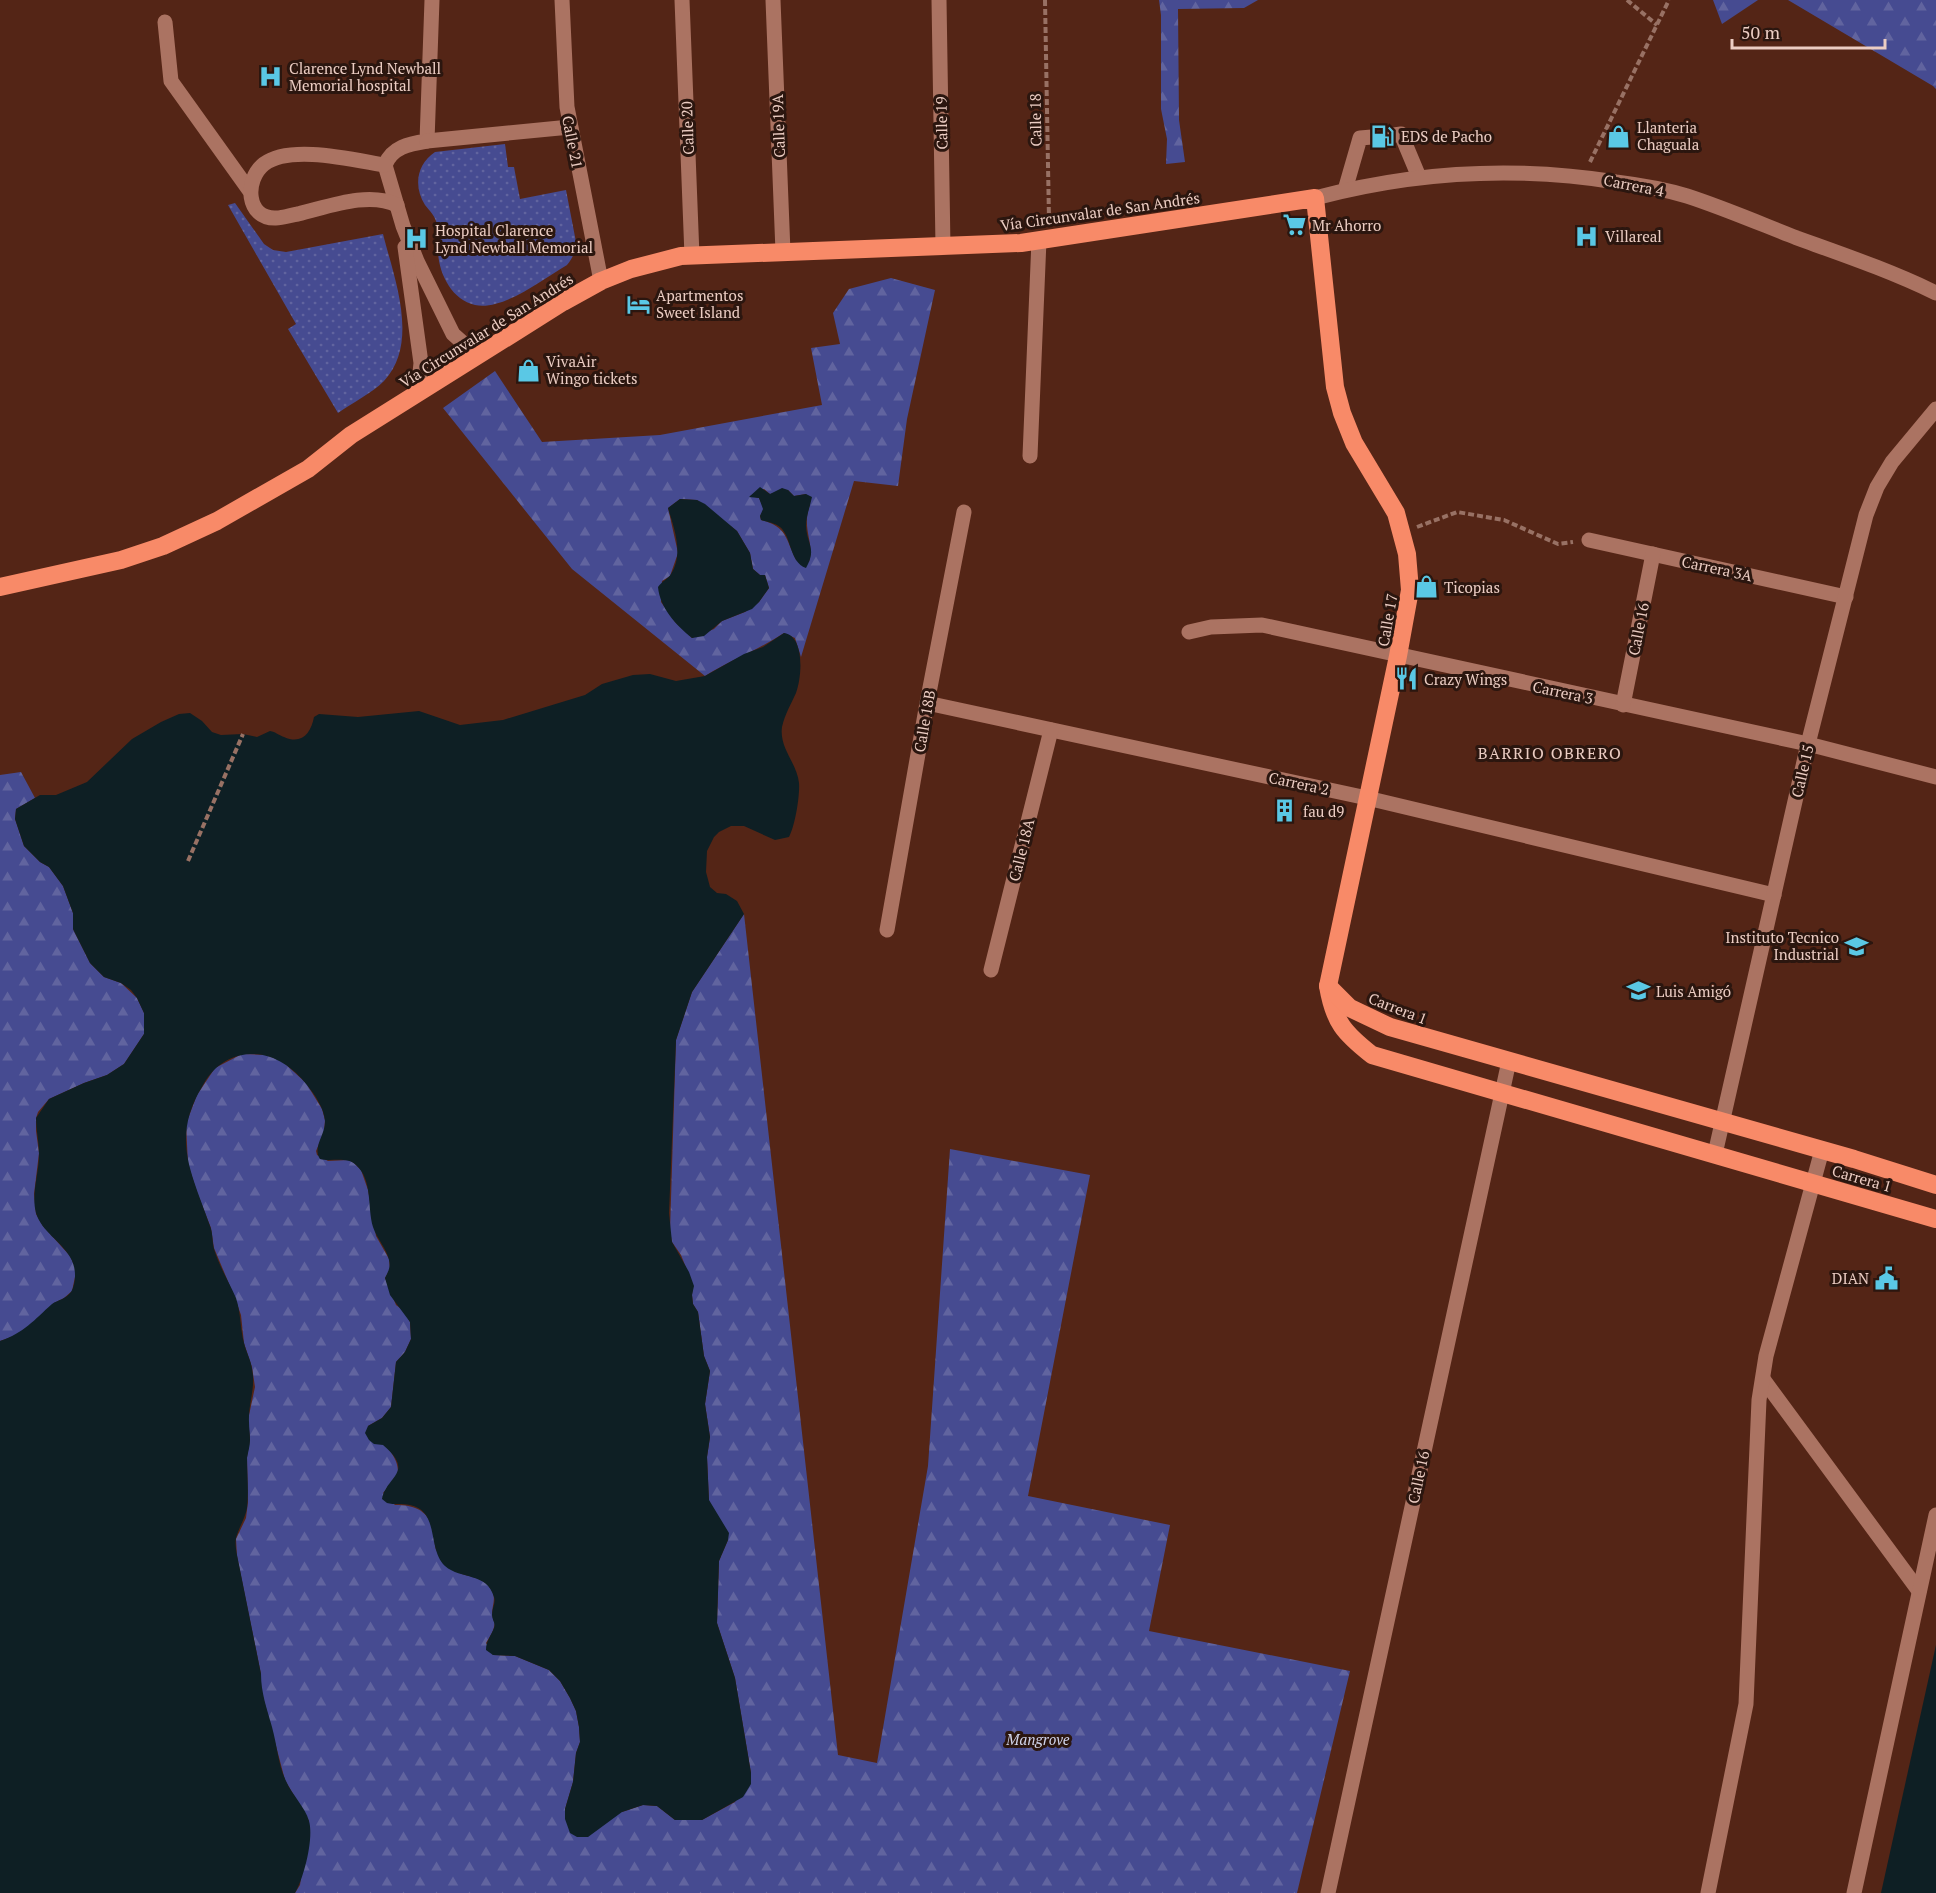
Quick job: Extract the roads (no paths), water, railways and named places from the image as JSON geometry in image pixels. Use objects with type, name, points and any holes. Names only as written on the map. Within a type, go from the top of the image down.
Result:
[{"type":"highway","name":"Vía Circunvalar de San Andrés","points":[[0,587],[121,560],[163,546],[217,521],[308,469],[351,435],[563,302],[601,281],[631,269],[681,256],[943,247],[1044,240],[1315,198]]},
{"type":"highway","name":"Calle 17","points":[[1315,198],[1335,387],[1354,443],[1396,513],[1407,554],[1410,590],[1328,986]]},
{"type":"highway","name":"Carrera 1","points":[[1328,986],[1350,1008],[1390,1028],[1822,1150],[1936,1185]]},
{"type":"highway","name":"Carrera 1","points":[[1328,986],[1335,1016],[1348,1036],[1372,1055],[1936,1219]]},
{"type":"street","points":[[426,141],[432,0]]},
{"type":"street","name":"Calle 21","points":[[562,0],[567,107],[601,281]]},
{"type":"street","name":"Calle 20","points":[[682,0],[692,256]]},
{"type":"street","name":"Calle 19A","points":[[773,0],[783,252]]},
{"type":"street","name":"Calle 19","points":[[939,0],[943,247]]},
{"type":"street","points":[[165,22],[171,81],[249,190],[251,199],[261,213],[276,219],[358,201],[384,201],[397,205]]},
{"type":"street","points":[[481,354],[453,334],[417,261],[403,226],[385,165],[395,151],[410,144],[570,127]]},
{"type":"street","points":[[1394,135],[1401,134],[1419,177]]},
{"type":"street","points":[[1345,190],[1360,138],[1372,137]]},
{"type":"street","points":[[249,190],[252,178],[258,169],[277,157],[325,154],[385,165]]},
{"type":"street","name":"Carrera 4","points":[[1315,198],[1345,190],[1419,177],[1521,172],[1584,177],[1641,185],[1686,196],[1901,276],[1936,293]]},
{"type":"street","points":[[403,226],[421,363],[418,393]]},
{"type":"street","points":[[1030,456],[1044,240]]},
{"type":"street","name":"Calle 15","points":[[1715,1154],[1808,744],[1866,515],[1876,487],[1892,462],[1936,409]]},
{"type":"street","name":"Calle 18B","points":[[887,930],[964,512]]},
{"type":"street","name":"Carrera 3A","points":[[1588,540],[1846,597]]},
{"type":"street","name":"Calle 16","points":[[1623,705],[1653,554]]},
{"type":"street","name":"Carrera 3","points":[[1189,632],[1211,627],[1262,625],[1808,744],[1936,777]]},
{"type":"street","name":"Carrera 2","points":[[927,703],[1367,798],[1774,895]]},
{"type":"street","name":"Calle 18A","points":[[991,970],[1051,729]]},
{"type":"street","name":"Calle 16","points":[[1328,1893],[1509,1061]]},
{"type":"street","points":[[1708,1893],[1746,1704],[1759,1400],[1766,1356],[1822,1150]]},
{"type":"street","points":[[1763,1379],[1919,1591]]},
{"type":"street","points":[[1854,1893],[1936,1515]]},
{"type":"place","name":"Clarence Lynd Newball Memorial hospital","points":[[271,77]]},
{"type":"place","name":"EDS de Pacho","points":[[1383,136]]},
{"type":"place","name":"Llanteria Chaguala","points":[[1619,136]]},
{"type":"place","name":"Mr Ahorro","points":[[1294,225]]},
{"type":"place","name":"Villareal","points":[[1587,236]]},
{"type":"place","name":"Hospital Clarence Lynd Newball Memorial","points":[[417,239]]},
{"type":"place","name":"Apartmentos Sweet Island","points":[[638,304]]},
{"type":"place","name":"VivaAir Wingo tickets","points":[[528,370]]},
{"type":"place","name":"Ticopias","points":[[1426,587]]},
{"type":"place","name":"Crazy Wings","points":[[1406,679]]},
{"type":"place","name":"fau d9","points":[[1285,811]]},
{"type":"place","name":"Instituto Tecnico Industrial","points":[[1857,946]]},
{"type":"place","name":"Luis Amigó","points":[[1638,991]]},
{"type":"place","name":"DIAN","points":[[1887,1278]]},
{"type":"district","name":"BARRIO OBRERO","points":[[1550,753]]},
{"type":"park label","name":"Mangrove","points":[[1038,1739]]}]
